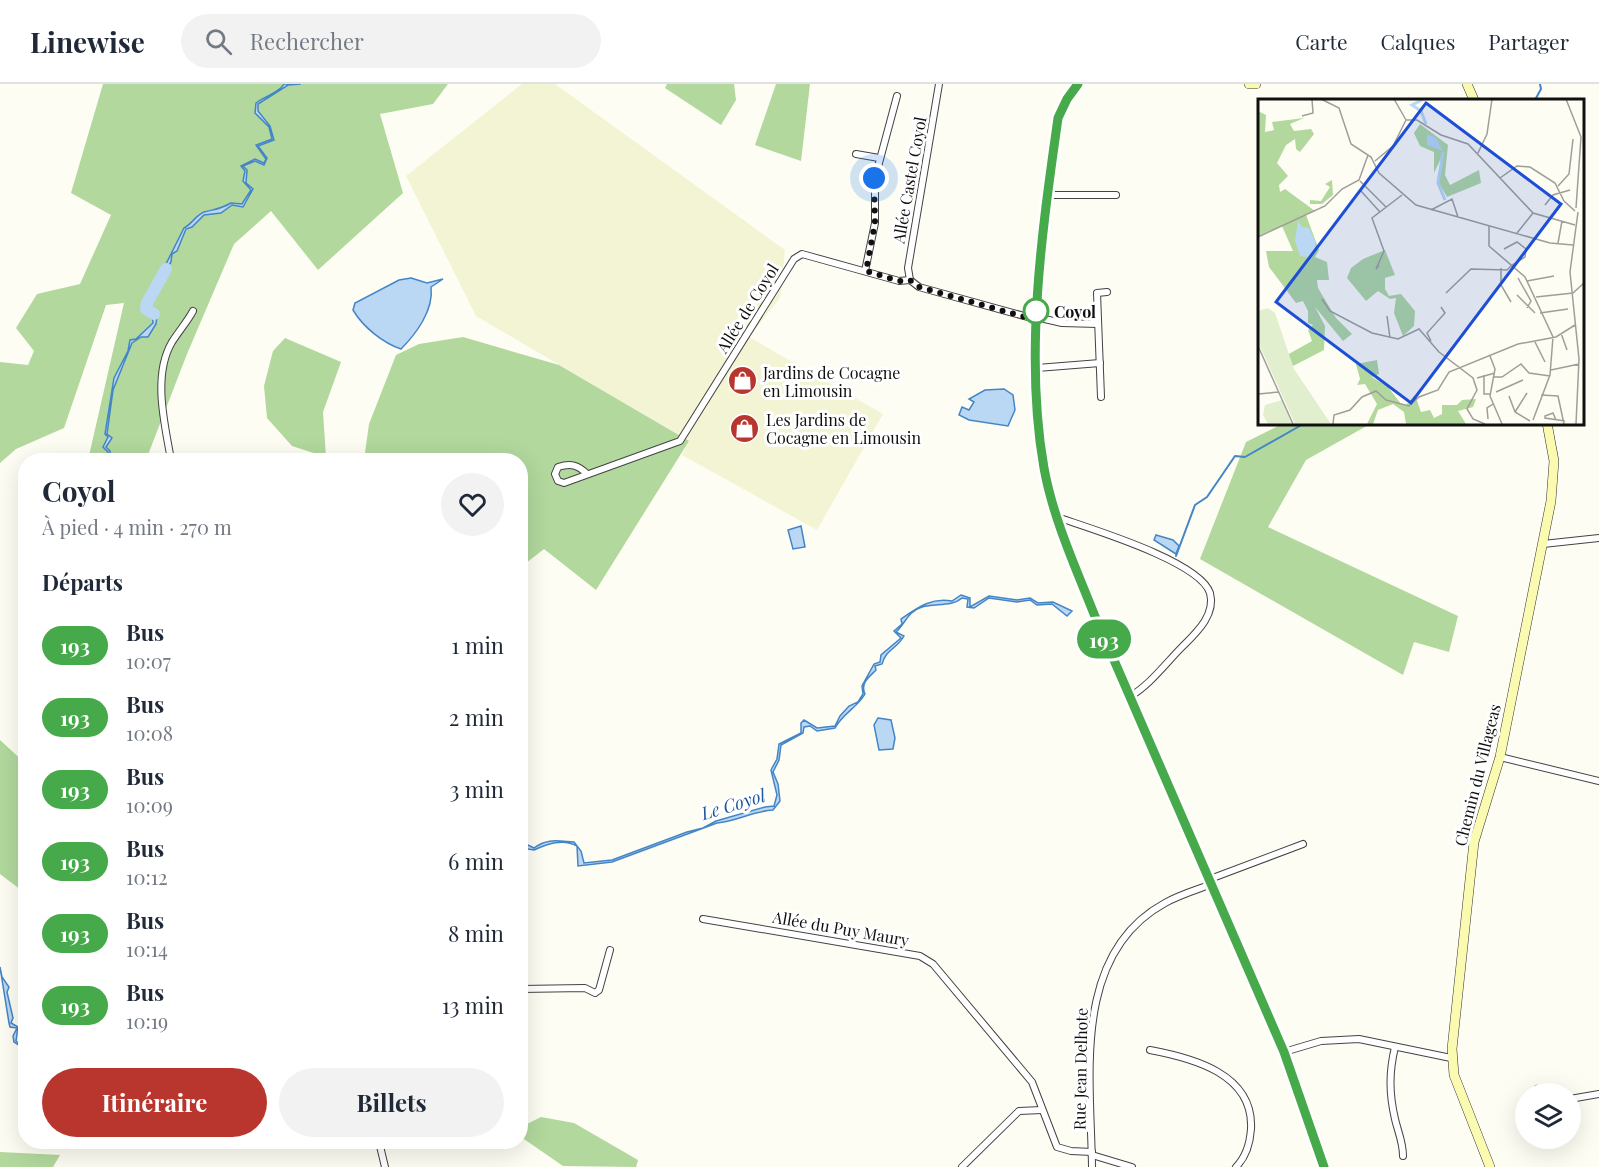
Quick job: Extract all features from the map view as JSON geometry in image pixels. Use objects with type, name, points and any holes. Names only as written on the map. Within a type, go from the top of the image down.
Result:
[{"type":"main road","points":[[1078,84],[1067,99],[1058,118],[1035,318],[1038,427],[1044,469],[1057,517],[1129,697],[1284,1052],[1324,1167]]},
{"type":"main road","points":[[1249,84],[1256,84]]},
{"type":"main road","points":[[1467,84],[1474,99]]},
{"type":"main road","name":"Chemin du Villageas","points":[[1490,1167],[1454,1075],[1451,1058],[1474,842],[1500,757],[1543,544],[1554,461],[1547,424]]},
{"type":"street","name":"Allée Castel Coyol","points":[[910,280],[908,268],[939,84]]},
{"type":"street","points":[[866,271],[875,223],[874,178],[897,96]]},
{"type":"street","points":[[856,154],[879,158]]},
{"type":"street","points":[[1049,195],[1116,195]]},
{"type":"street","name":"Allée de Coyol","points":[[587,474],[579,467],[567,464],[558,467],[555,474],[558,481],[564,483],[680,441],[794,259],[802,254],[899,281],[910,280],[919,287],[1035,318],[1062,323],[1098,324]]},
{"type":"street","points":[[1101,397],[1097,293],[1107,292]]},
{"type":"street","points":[[170,453],[162,399],[165,364],[171,343],[193,311]]},
{"type":"street","points":[[1037,368],[1100,363]]},
{"type":"street","points":[[1057,517],[1123,539],[1175,562],[1195,574],[1210,592],[1210,607],[1201,628],[1129,697]]},
{"type":"street","points":[[1543,544],[1599,538]]},
{"type":"street","points":[[1500,757],[1599,781]]},
{"type":"street","name":"Rue Jean Delhote","points":[[1092,1167],[1091,1047],[1094,1004],[1108,963],[1124,939],[1164,904],[1211,881],[1303,844]]},
{"type":"street","name":"Allée du Puy Maury","points":[[703,920],[920,956],[933,964],[1032,1082],[1057,1147],[1092,1153]]},
{"type":"street","points":[[528,989],[585,988],[595,993],[599,990],[610,950]]},
{"type":"street","points":[[1284,1052],[1321,1041],[1359,1038],[1451,1058]]},
{"type":"street","points":[[1395,1047],[1389,1071],[1390,1098],[1403,1142],[1403,1156]]},
{"type":"street","points":[[1150,1050],[1201,1062],[1240,1089],[1249,1106],[1251,1125],[1249,1145],[1236,1167]]},
{"type":"street","points":[[1581,1098],[1599,1094]]},
{"type":"street","points":[[962,1167],[1019,1111],[1042,1110]]},
{"type":"street","points":[[381,1149],[385,1167]]},
{"type":"street","points":[[1092,1153],[1132,1167]]},
{"type":"green space","points":[[103,84],[448,84],[433,104],[380,114],[403,193],[318,270],[271,211],[234,244],[187,354],[149,453],[90,453],[124,303],[106,305],[64,428],[16,449],[0,463],[0,362],[28,365],[34,351],[16,328],[37,294],[80,284],[111,215],[71,193]]},
{"type":"green space","points":[[522,84],[555,84],[785,250],[780,298],[749,337],[883,414],[817,530],[682,455],[689,441],[476,316],[406,176]]},
{"type":"green space","points":[[667,84],[734,84],[736,100],[721,125],[665,88]]},
{"type":"green space","points":[[776,84],[810,84],[801,161],[755,145]]},
{"type":"green space","points":[[463,337],[559,365],[689,441],[596,590],[544,549],[528,562],[528,453],[365,453],[369,424],[396,355],[419,344]]},
{"type":"green space","points":[[285,338],[341,362],[323,412],[326,453],[314,453],[292,446],[267,418],[264,386],[273,351]]},
{"type":"green space","points":[[1282,424],[1370,424],[1306,460],[1268,527],[1458,616],[1449,652],[1414,642],[1403,675],[1200,559],[1246,442]]},
{"type":"green space","points":[[0,740],[18,757],[18,888],[0,874]]},
{"type":"green space","points":[[541,1117],[574,1123],[638,1160],[636,1167],[563,1166],[528,1142],[528,1124]]},
{"type":"green space","points":[[0,1152],[60,1155],[53,1167],[0,1167]]},
{"type":"water","points":[[284,84],[301,84],[288,85],[258,104],[258,111],[270,126],[274,140],[258,146],[267,158],[264,165],[255,161],[243,166],[247,170],[246,183],[253,189],[243,207],[232,205],[221,213],[204,215],[192,227],[186,229],[177,251],[172,254],[171,262],[157,282],[184,228],[204,212],[231,203],[242,204],[251,190],[243,181],[245,171],[241,166],[255,159],[264,163],[266,159],[256,145],[272,139],[269,127],[255,113],[256,103],[279,90]]},
{"type":"water","points":[[411,278],[427,283],[443,279],[431,287],[427,313],[418,329],[401,349],[374,334],[353,310],[355,303],[399,280]]},
{"type":"water","points":[[147,303],[157,316],[156,324],[148,337],[141,337],[132,343],[113,390],[107,434],[112,438],[106,447],[110,451],[108,453],[103,447],[108,437],[105,434],[114,378],[128,351],[130,340],[136,339],[153,323],[152,314],[143,310]]},
{"type":"water","points":[[1004,389],[1013,395],[1015,410],[1008,426],[969,420],[959,415],[962,407],[969,410],[974,402],[969,399],[985,390]]},
{"type":"water","points":[[801,526],[805,547],[793,549],[788,530]]},
{"type":"water","points":[[1156,535],[1173,540],[1179,546],[1176,554],[1154,540]]},
{"type":"water","points":[[961,595],[970,598],[970,607],[989,596],[1017,600],[1030,598],[1038,603],[1053,602],[1072,611],[1067,616],[1052,604],[1037,605],[1030,600],[1017,602],[989,598],[974,608],[967,607],[968,599],[962,598],[953,603],[927,606],[913,611],[925,604],[952,601]]},
{"type":"water","points":[[913,611],[896,632],[904,636],[886,655],[882,664],[875,666],[876,670],[864,683],[865,694],[858,703],[842,718],[835,728],[817,731],[810,726],[804,727],[803,733],[781,745],[779,760],[773,772],[778,784],[780,801],[773,810],[717,823],[612,862],[578,866],[577,846],[566,842],[550,844],[534,850],[528,849],[528,845],[534,848],[553,841],[574,842],[581,851],[584,863],[612,860],[703,828],[716,821],[774,806],[777,795],[771,770],[777,759],[779,744],[801,733],[801,723],[804,720],[817,728],[835,726],[849,706],[858,702],[863,694],[862,686],[874,664],[880,662],[881,655],[901,638],[894,631],[902,624],[901,619]]},
{"type":"water","points":[[878,718],[891,720],[895,738],[893,749],[879,750],[874,725]]},
{"type":"water","points":[[0,967],[2,977],[9,987],[7,992],[13,1018],[11,1023],[18,1027],[16,1041],[18,1045],[14,1042],[13,1036],[17,1028],[10,1027]]},
{"type":"waterway","name":"Le Coyol","points":[[1536,99],[1541,89],[1540,84]]},
{"type":"waterway","points":[[154,314],[146,309],[147,303],[166,269]]},
{"type":"waterway","name":"Le Coyol","points":[[1176,556],[1195,505],[1207,497],[1235,456],[1245,457],[1303,424]]},
{"type":"bus line","name":"193","points":[[1078,84],[1067,99],[1058,118],[1035,317],[1038,427],[1044,469],[1066,544],[1094,614],[1284,1052],[1324,1167]]},
{"type":"place","name":"Coyol","points":[[1036,311]]},
{"type":"place","name":"Jardins de Cocagne en Limousin","points":[[742,381]]},
{"type":"place","name":"Les Jardins de Cocagne en Limousin","points":[[745,428]]},
{"type":"route","points":[[874,178],[875,223],[866,271],[899,281],[910,280],[919,287],[1032,319],[1035,319],[1036,311]]}]
